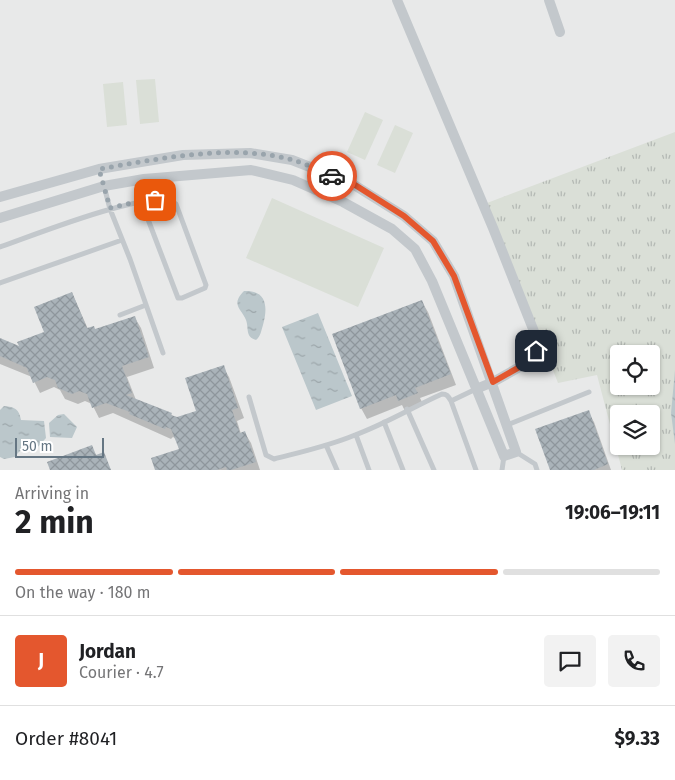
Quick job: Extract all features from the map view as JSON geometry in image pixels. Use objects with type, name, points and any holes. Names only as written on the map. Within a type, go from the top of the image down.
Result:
[{"type":"street","points":[[397,0],[493,228],[537,339],[538,346],[535,357],[532,360],[493,382],[476,389]]},
{"type":"street","points":[[550,0],[560,32]]},
{"type":"street","points":[[0,197],[99,169],[183,155],[250,153],[269,156],[292,160],[352,183],[404,216],[433,241],[454,276],[493,382],[516,452],[504,456],[432,281],[415,249],[392,229],[343,202],[293,180],[251,170],[144,179],[104,186],[0,218]]},
{"type":"street","points":[[266,174],[269,156]]},
{"type":"street","points":[[140,162],[144,179]]},
{"type":"street","points":[[99,169],[104,186]]},
{"type":"street","points":[[29,189],[33,207]]},
{"type":"lane","points":[[104,186],[110,208],[162,353]]},
{"type":"lane","points":[[0,247],[110,208],[141,201],[168,199],[176,204],[206,285],[205,288],[178,298],[141,201]]},
{"type":"lane","points":[[0,283],[122,240]]},
{"type":"lane","points":[[120,315],[146,305]]},
{"type":"lane","points":[[451,401],[476,389]]},
{"type":"lane","points":[[507,425],[590,392]]},
{"type":"lane","points":[[249,397],[266,455],[274,459],[356,435],[407,409],[442,394],[448,396],[451,401],[476,470]]},
{"type":"lane","points":[[407,409],[434,470]]},
{"type":"lane","points":[[384,422],[403,470]]},
{"type":"lane","points":[[356,435],[369,470]]},
{"type":"lane","points":[[326,445],[337,470]]},
{"type":"lane","points":[[516,452],[535,464],[537,470]]},
{"type":"lane","points":[[502,470],[504,456]]},
{"type":"shaded area","points":[[0,0],[675,0],[675,470],[0,470]]},
{"type":"green space","points":[[155,79],[159,122],[140,124],[136,80]]},
{"type":"green space","points":[[123,82],[127,125],[107,127],[103,84]]},
{"type":"green space","points":[[365,112],[383,120],[365,160],[347,152]]},
{"type":"green space","points":[[395,125],[413,133],[395,173],[377,165]]},
{"type":"green space","points":[[675,132],[675,470],[622,470],[618,455],[660,455],[660,405],[610,405],[610,424],[597,375],[558,383],[487,203]]},
{"type":"green space","points":[[272,198],[384,248],[358,307],[246,258]]},
{"type":"water","points":[[244,291],[257,293],[264,301],[265,318],[261,333],[256,340],[250,337],[246,320],[237,303]]},
{"type":"water","points":[[318,313],[352,396],[316,410],[282,327]]},
{"type":"water","points":[[675,370],[675,444],[671,413]]},
{"type":"water","points":[[4,406],[16,409],[21,420],[44,421],[46,438],[36,449],[22,450],[15,457],[4,459],[0,457],[0,410]]},
{"type":"water","points":[[64,414],[77,427],[72,438],[50,437],[49,423],[58,415]]},
{"type":"building","points":[[72,292],[87,328],[94,326],[95,329],[135,316],[149,357],[122,366],[132,393],[126,395],[172,413],[171,415],[177,417],[196,411],[185,378],[224,365],[238,408],[232,410],[240,433],[245,431],[256,462],[231,470],[227,470],[226,467],[217,470],[155,470],[151,458],[179,449],[171,429],[166,427],[165,429],[106,403],[92,408],[87,394],[79,391],[72,394],[58,388],[55,380],[47,377],[33,383],[27,368],[0,356],[0,338],[19,346],[17,342],[44,332],[34,307]]},
{"type":"building","points":[[422,300],[451,374],[415,388],[418,393],[398,401],[396,395],[360,409],[332,334]]},
{"type":"building","points":[[589,410],[608,464],[594,470],[550,470],[535,429]]},
{"type":"building","points":[[92,445],[96,455],[104,452],[111,470],[50,470],[47,462]]},
{"type":"way so far","points":[[155,200],[110,208],[99,169],[183,155],[250,153],[292,160],[332,176]]},
{"type":"route","points":[[332,176],[352,183],[404,216],[433,241],[454,276],[493,382],[532,360],[535,357],[536,351]]}]
